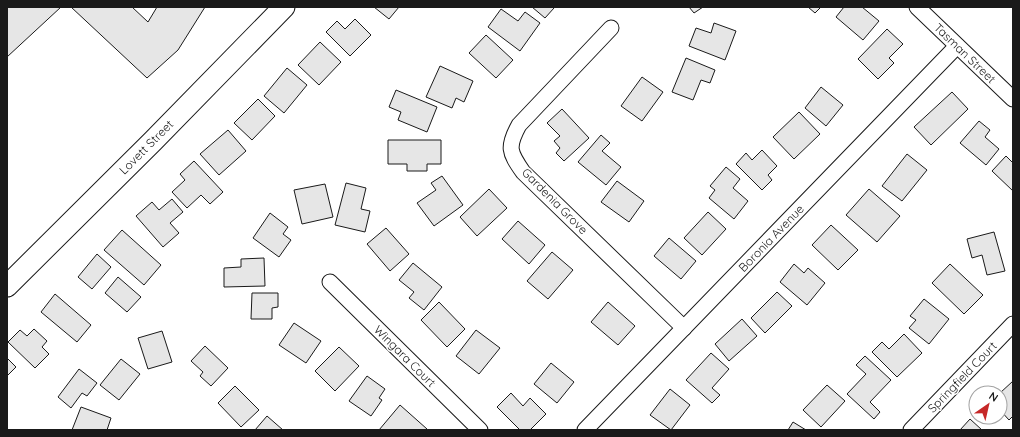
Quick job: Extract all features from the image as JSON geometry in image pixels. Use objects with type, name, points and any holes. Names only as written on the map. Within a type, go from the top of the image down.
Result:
[{"type":"street","name":"Lovett Street","points":[[7,286],[154,141],[284,7]]},
{"type":"street","name":"Tasman Street","points":[[917,7],[1013,99]]},
{"type":"street","name":"Gardenia Grove","points":[[611,28],[519,125],[511,139],[512,156],[523,172],[684,328]]},
{"type":"street","name":"Boronia Avenue","points":[[585,430],[957,46]]},
{"type":"street","name":"Wingara Court","points":[[330,282],[480,430]]},
{"type":"street","name":"Springfield Court","points":[[911,430],[1013,324]]},
{"type":"building","points":[[7,7],[61,7],[7,57]]},
{"type":"building","points":[[71,7],[132,7],[148,22],[157,7],[205,7],[178,50],[147,78]]},
{"type":"building","points":[[374,7],[399,7],[389,19]]},
{"type":"building","points":[[532,7],[553,7],[554,8],[545,18]]},
{"type":"building","points":[[689,7],[703,7],[694,13]]},
{"type":"building","points":[[808,7],[821,7],[815,13]]},
{"type":"building","points":[[844,7],[862,7],[879,21],[863,40],[836,17]]},
{"type":"building","points":[[501,9],[518,21],[525,12],[540,23],[520,51],[488,27]]},
{"type":"building","points":[[355,19],[371,35],[350,56],[326,32],[337,21],[345,29]]},
{"type":"building","points":[[714,23],[736,31],[725,60],[689,46],[696,28],[711,33]]},
{"type":"building","points":[[887,29],[903,44],[889,58],[894,63],[878,79],[858,59]]},
{"type":"building","points":[[486,35],[513,60],[496,78],[469,53]]},
{"type":"building","points":[[320,42],[341,62],[319,85],[298,65]]},
{"type":"building","points":[[686,58],[715,70],[710,83],[701,80],[693,100],[672,92]]},
{"type":"building","points":[[440,66],[473,81],[464,102],[456,98],[452,108],[426,97]]},
{"type":"building","points":[[287,68],[307,85],[284,113],[264,96]]},
{"type":"building","points":[[642,77],[663,92],[642,121],[621,106]]},
{"type":"building","points":[[821,87],[843,105],[826,126],[805,108]]},
{"type":"building","points":[[396,90],[437,107],[427,132],[398,120],[401,112],[389,107]]},
{"type":"building","points":[[952,92],[968,109],[931,145],[914,127]]},
{"type":"building","points":[[258,99],[275,116],[252,140],[234,123]]},
{"type":"building","points":[[562,109],[589,138],[564,161],[556,153],[560,148],[554,141],[560,136],[547,123]]},
{"type":"building","points":[[799,112],[820,134],[794,159],[773,137]]},
{"type":"building","points":[[979,121],[990,130],[985,137],[999,149],[986,165],[960,143]]},
{"type":"building","points":[[228,130],[246,151],[219,175],[200,154]]},
{"type":"building","points":[[601,135],[610,143],[602,151],[621,167],[606,185],[578,162]]},
{"type":"building","points":[[388,140],[441,140],[441,164],[427,164],[427,171],[407,171],[407,164],[388,164]]},
{"type":"building","points":[[762,150],[777,166],[768,175],[772,180],[762,190],[736,164],[746,153],[752,160]]},
{"type":"building","points":[[907,154],[927,170],[902,201],[882,186]]},
{"type":"building","points":[[1006,156],[1013,163],[1013,191],[992,171]]},
{"type":"building","points":[[194,161],[223,192],[210,204],[201,195],[187,208],[172,192],[185,180],[180,174]]},
{"type":"building","points":[[726,167],[740,179],[733,188],[748,201],[734,219],[709,198],[715,190],[710,186]]},
{"type":"building","points":[[442,176],[463,205],[434,226],[417,203],[436,190],[431,183]]},
{"type":"building","points":[[617,181],[644,201],[629,222],[601,202]]},
{"type":"building","points":[[346,183],[366,188],[361,209],[370,211],[365,232],[335,225]]},
{"type":"building","points":[[325,184],[333,217],[302,224],[294,190]]},
{"type":"building","points":[[489,189],[507,208],[477,236],[460,217]]},
{"type":"building","points":[[869,189],[900,216],[877,242],[846,215]]},
{"type":"building","points":[[172,199],[183,212],[170,223],[179,233],[163,247],[136,216],[152,202],[159,210]]},
{"type":"building","points":[[708,212],[726,229],[702,255],[684,238]]},
{"type":"building","points":[[270,213],[288,227],[283,234],[291,240],[279,257],[253,238]]},
{"type":"building","points":[[518,221],[545,245],[529,264],[502,239]]},
{"type":"building","points":[[831,225],[858,250],[838,270],[812,245]]},
{"type":"building","points":[[386,228],[409,254],[390,271],[367,244]]},
{"type":"building","points":[[122,230],[161,265],[144,285],[104,250]]},
{"type":"building","points":[[994,232],[1005,271],[987,275],[982,255],[972,258],[967,239]]},
{"type":"building","points":[[669,238],[696,261],[681,279],[654,256]]},
{"type":"building","points":[[552,252],[573,270],[548,299],[527,281]]},
{"type":"building","points":[[97,254],[111,267],[92,289],[78,277]]},
{"type":"building","points":[[264,258],[265,286],[224,287],[224,268],[241,267],[241,259]]},
{"type":"building","points":[[413,263],[442,287],[424,310],[409,298],[414,292],[399,280]]},
{"type":"building","points":[[794,264],[804,273],[808,268],[825,283],[807,305],[780,282]]},
{"type":"building","points":[[950,264],[983,295],[964,314],[932,283]]},
{"type":"building","points":[[118,277],[141,297],[127,312],[105,293]]},
{"type":"building","points":[[777,292],[792,306],[765,333],[751,318]]},
{"type":"building","points":[[252,293],[278,293],[278,307],[272,308],[272,319],[251,319]]},
{"type":"building","points":[[55,294],[91,325],[77,342],[41,312]]},
{"type":"building","points":[[924,299],[949,319],[929,344],[909,328],[916,320],[910,316]]},
{"type":"building","points":[[439,302],[465,329],[447,347],[421,320]]},
{"type":"building","points":[[608,302],[635,326],[618,345],[591,322]]},
{"type":"building","points":[[742,319],[757,336],[729,361],[715,344]]},
{"type":"building","points":[[294,323],[321,341],[306,363],[279,345]]},
{"type":"building","points":[[34,329],[47,341],[42,347],[49,354],[35,368],[8,342],[20,330],[27,336]]},
{"type":"building","points":[[476,330],[500,348],[479,374],[456,356]]},
{"type":"building","points":[[162,331],[172,362],[148,369],[138,338]]},
{"type":"building","points":[[904,334],[922,353],[897,377],[872,352],[882,342],[889,349]]},
{"type":"building","points":[[205,346],[228,368],[211,386],[200,376],[203,372],[191,361]]},
{"type":"building","points":[[339,347],[359,366],[335,391],[315,371]]},
{"type":"building","points":[[711,353],[729,369],[712,388],[720,395],[712,403],[686,380]]},
{"type":"building","points":[[865,356],[891,380],[870,402],[880,412],[874,419],[847,394],[866,374],[856,365]]},
{"type":"building","points":[[7,358],[16,367],[7,376]]},
{"type":"building","points":[[121,359],[140,374],[119,400],[100,385]]},
{"type":"building","points":[[551,363],[574,382],[557,403],[534,384]]},
{"type":"building","points":[[79,369],[97,383],[87,396],[82,393],[71,408],[58,397]]},
{"type":"building","points":[[367,376],[385,389],[379,398],[382,400],[371,416],[349,401]]},
{"type":"building","points":[[1013,381],[1013,416],[1009,420],[1008,419],[1008,386]]},
{"type":"building","points":[[827,385],[845,401],[821,427],[803,410]]},
{"type":"building","points":[[235,386],[259,410],[241,427],[218,403]]},
{"type":"building","points":[[670,389],[690,405],[671,430],[650,415]]},
{"type":"building","points":[[511,393],[523,406],[530,398],[546,414],[530,430],[520,430],[497,407]]},
{"type":"building","points":[[400,405],[427,429],[427,430],[379,430]]},
{"type":"building","points":[[81,407],[111,418],[107,430],[72,430]]},
{"type":"building","points":[[267,416],[283,430],[255,430]]},
{"type":"building","points":[[968,421],[968,425],[977,425],[982,430],[960,430]]},
{"type":"building","points":[[793,422],[806,430],[788,430]]}]
